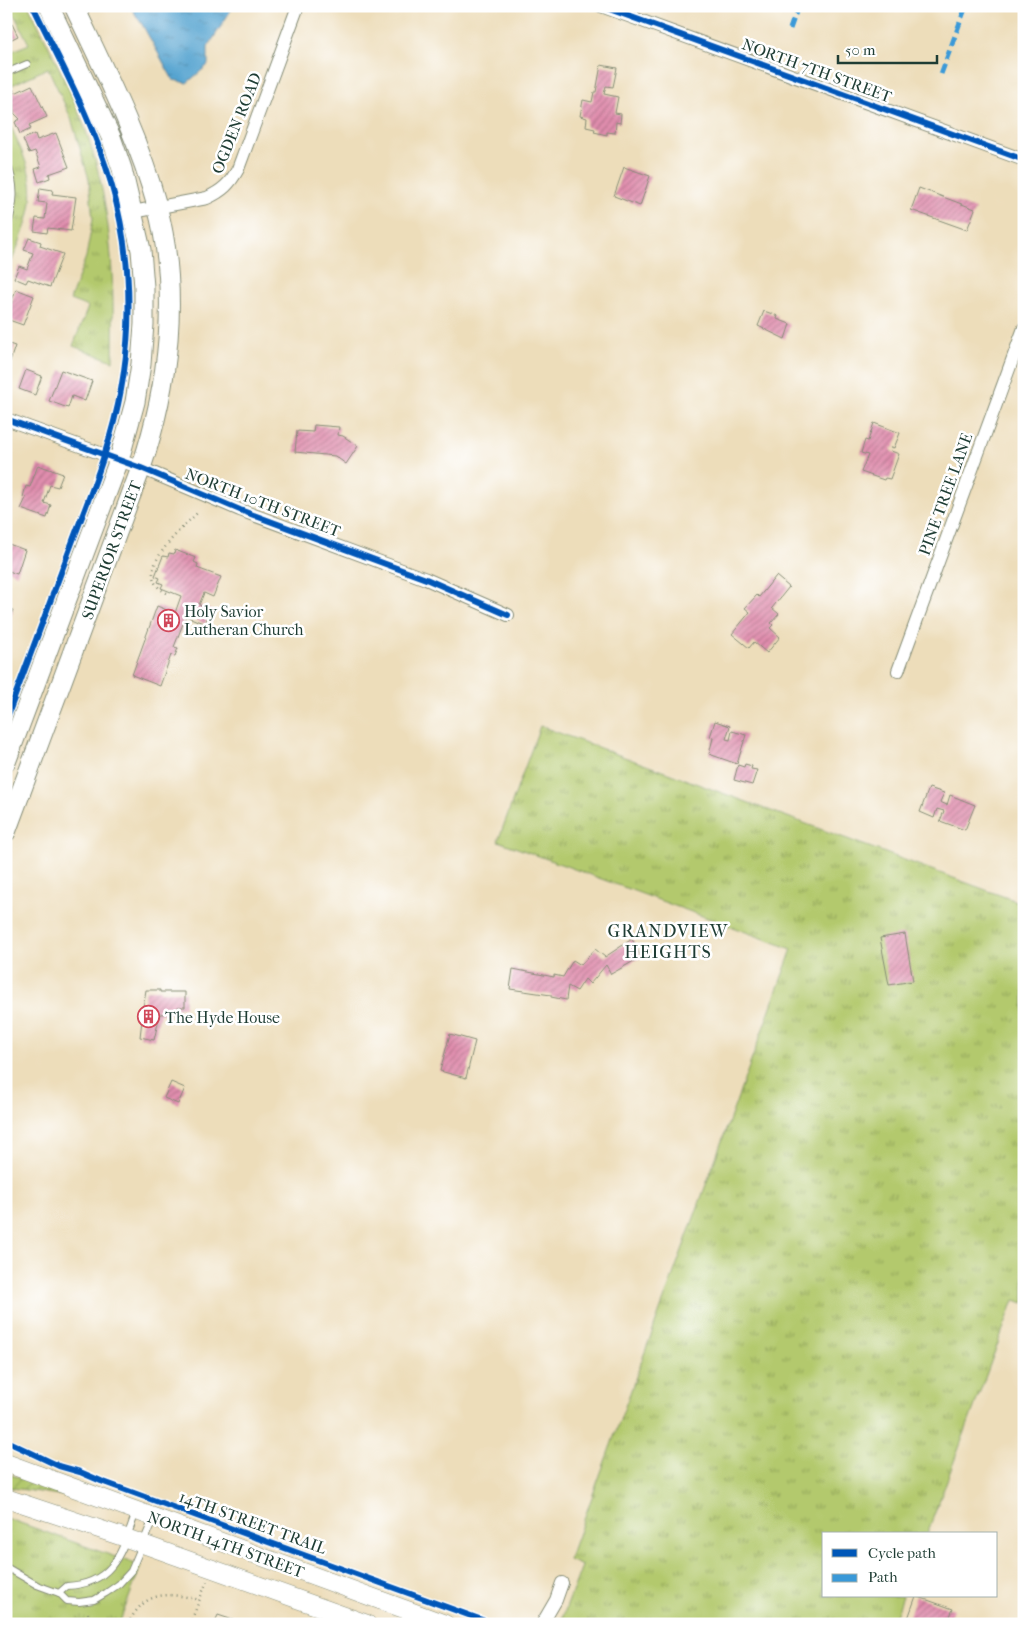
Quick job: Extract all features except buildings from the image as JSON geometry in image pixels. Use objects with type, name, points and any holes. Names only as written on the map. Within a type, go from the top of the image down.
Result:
[{"type":"main road","name":"SUPERIOR STREET","points":[[6,762],[128,432],[141,364],[144,324],[144,286],[141,250],[122,169],[111,137],[49,6]]},
{"type":"main road","name":"SUPERIOR STREET","points":[[6,832],[153,434],[167,364],[169,303],[167,264],[157,207],[141,154],[127,118],[74,6]]},
{"type":"main road","name":"NORTH 14TH STREET","points":[[6,1463],[446,1624]]},
{"type":"main road","name":"NORTH 14TH STREET","points":[[6,1498],[126,1538],[367,1624]]},
{"type":"street","name":"OGDEN ROAD","points":[[133,212],[207,198],[226,188],[232,181],[298,6]]},
{"type":"street","name":"NORTH 7TH STREET","points":[[600,6],[1024,160]]},
{"type":"street","name":"PINE TREE LANE","points":[[898,671],[1024,328]]},
{"type":"street","name":"NORTH 10TH STREET","points":[[6,419],[141,468],[240,510],[426,579],[508,615]]},
{"type":"street","points":[[542,1624],[556,1600],[562,1583]]},
{"type":"lane","points":[[6,73],[27,64]]},
{"type":"lane","points":[[6,161],[14,185],[14,201],[6,230]]},
{"type":"lane","points":[[58,1593],[67,1586],[88,1582],[100,1577],[110,1569],[119,1556],[136,1511]]},
{"type":"lane","points":[[6,1567],[37,1585],[58,1593],[67,1601],[94,1600],[119,1584],[131,1570],[153,1517]]},
{"type":"path","points":[[167,593],[160,589],[153,580],[152,572],[162,550],[199,510]]},
{"type":"path","points":[[190,1624],[207,1581]]},
{"type":"path","points":[[128,1624],[140,1606],[151,1598],[162,1594],[179,1595],[200,1600]]},
{"type":"path","points":[[88,1613],[90,1624]]},
{"type":"green space","points":[[10,6],[29,6],[70,92],[91,146],[104,199],[111,253],[113,361],[73,346],[88,307],[70,300],[86,257],[93,219],[89,179],[71,118],[48,68],[6,88],[6,54],[29,44]]},
{"type":"green space","points":[[6,116],[19,144],[29,173],[31,199],[26,225],[6,275]]},
{"type":"green space","points":[[540,726],[1024,904],[1024,1303],[1014,1300],[928,1532],[822,1532],[822,1598],[902,1598],[893,1624],[560,1624],[582,1566],[569,1560],[792,949],[498,841]]},
{"type":"green space","points":[[9,1474],[67,1495],[6,1487]]},
{"type":"green space","points":[[6,1518],[141,1566],[119,1624],[6,1624]]},
{"type":"water","points":[[130,6],[231,6],[231,10],[208,47],[208,65],[187,83],[173,80]]},
{"type":"marked path","points":[[790,29],[798,6]]},
{"type":"marked path","points":[[941,74],[966,6]]},
{"type":"cycle path","points":[[6,720],[106,449],[118,405],[127,342],[128,277],[119,214],[111,183],[86,115],[33,6]]},
{"type":"cycle path","points":[[601,6],[1024,160]]},
{"type":"cycle path","points":[[6,419],[141,468],[240,510],[426,579],[508,615]]},
{"type":"cycle path","name":"14TH STREET TRAIL","points":[[6,1441],[59,1466],[80,1472],[493,1624]]},
{"type":"place","name":"Holy Savior Lutheran Church","points":[[168,620]]},
{"type":"place","name":"The Hyde House","points":[[149,1017]]},
{"type":"district","name":"GRANDVIEW HEIGHTS","points":[[668,941]]}]
